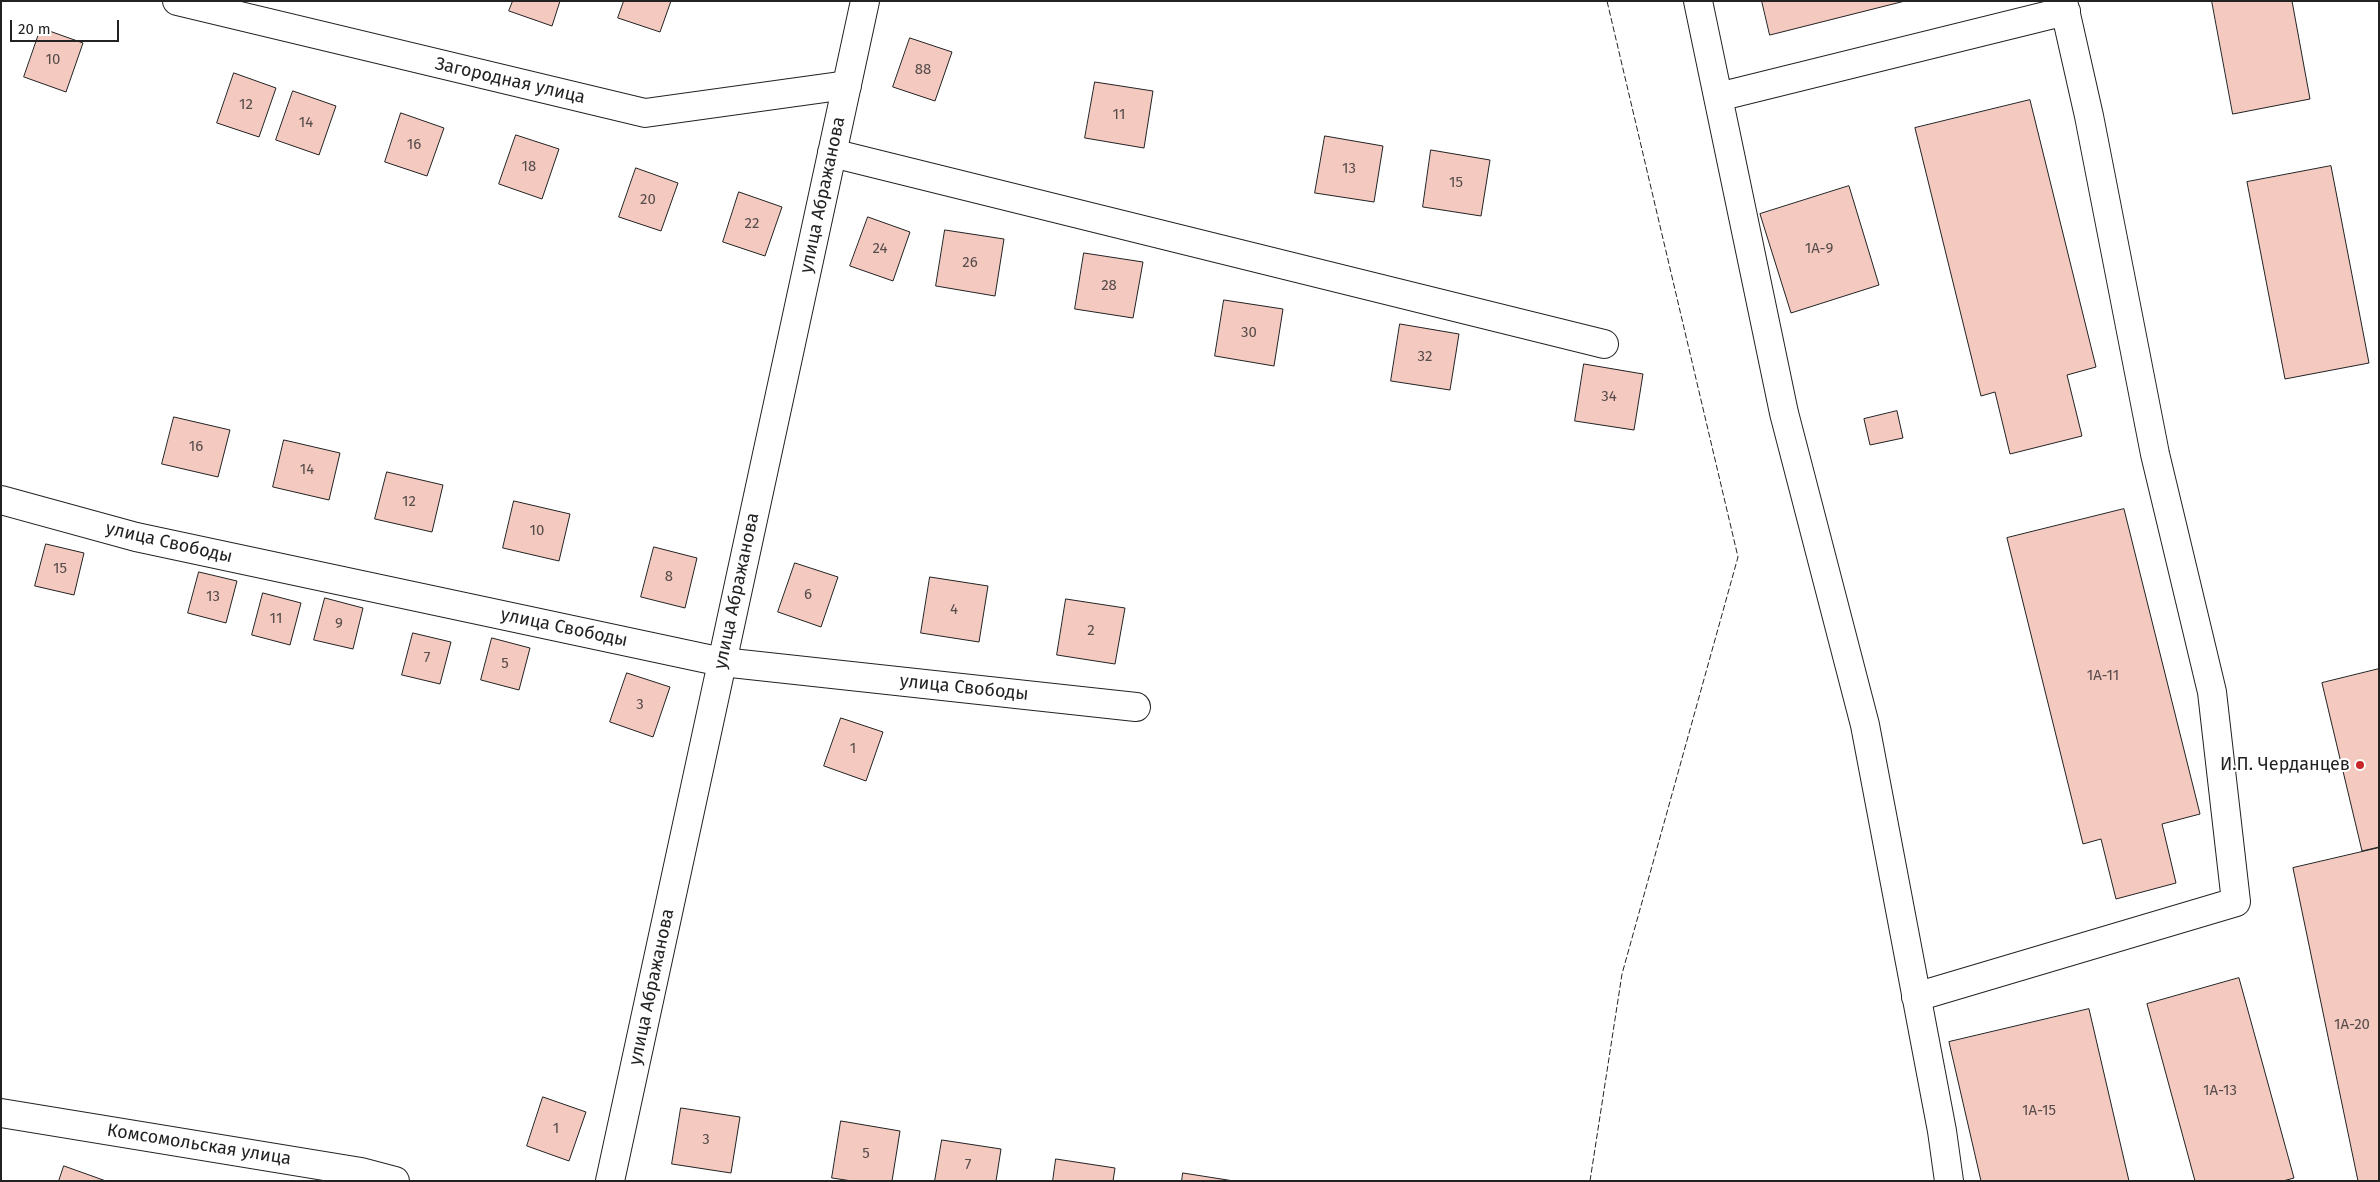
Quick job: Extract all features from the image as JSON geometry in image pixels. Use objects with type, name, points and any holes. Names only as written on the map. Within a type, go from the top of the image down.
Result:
[{"type":"street","name":"Загородная улица","points":[[177,1],[645,113],[847,85]]},
{"type":"street","name":"улица Абражанова","points":[[610,1181],[865,1]]},
{"type":"street","points":[[1698,1],[1784,413],[1865,725],[1949,1181]]},
{"type":"street","points":[[1718,97],[2064,6],[2089,116],[2155,454],[2212,692],[2236,902],[1916,997]]},
{"type":"street","points":[[832,153],[1604,344]]},
{"type":"street","name":"улица Свободы","points":[[1,500],[136,537],[722,662],[1136,707]]},
{"type":"street","name":"Комсомольская улица","points":[[1,1113],[361,1172],[395,1181]]},
{"type":"building","points":[[513,1],[560,1],[552,26],[509,11]]},
{"type":"building","points":[[624,1],[671,1],[660,32],[618,18]]},
{"type":"building","points":[[1762,1],[1905,1],[1770,35]]},
{"type":"building","points":[[2212,1],[2292,1],[2310,99],[2233,114]]},
{"type":"building","points":[[41,28],[83,43],[66,92],[24,77]]},
{"type":"building","points":[[910,38],[952,52],[935,101],[893,87]]},
{"type":"building","points":[[234,73],[276,88],[259,137],[217,123]]},
{"type":"building","points":[[1095,82],[1153,91],[1144,148],[1085,138]]},
{"type":"building","points":[[293,91],[336,106],[319,155],[276,140]]},
{"type":"building","points":[[2030,100],[2096,367],[2067,375],[2082,436],[2010,454],[1995,392],[1981,396],[1915,128]]},
{"type":"building","points":[[401,113],[444,128],[427,176],[385,162]]},
{"type":"building","points":[[516,135],[559,149],[542,199],[499,184]]},
{"type":"building","points":[[1325,136],[1383,146],[1374,202],[1315,193]]},
{"type":"building","points":[[1431,150],[1490,160],[1481,216],[1423,207]]},
{"type":"building","points":[[2331,166],[2369,363],[2285,379],[2247,182]]},
{"type":"building","points":[[636,168],[678,183],[661,231],[619,217]]},
{"type":"building","points":[[1849,186],[1879,285],[1791,313],[1760,214]]},
{"type":"building","points":[[739,192],[782,207],[765,256],[723,242]]},
{"type":"building","points":[[868,217],[910,232],[893,281],[850,266]]},
{"type":"building","points":[[945,230],[1004,239],[995,296],[936,286]]},
{"type":"building","points":[[1084,253],[1143,262],[1133,318],[1075,309]]},
{"type":"building","points":[[1224,300],[1283,309],[1274,366],[1215,356]]},
{"type":"building","points":[[1400,324],[1459,334],[1450,390],[1391,381]]},
{"type":"building","points":[[1584,364],[1643,374],[1634,430],[1575,421]]},
{"type":"building","points":[[1897,411],[1903,438],[1870,445],[1864,419]]},
{"type":"building","points":[[174,417],[230,430],[218,477],[162,464]]},
{"type":"building","points":[[284,440],[340,453],[329,500],[273,487]]},
{"type":"building","points":[[387,472],[443,485],[432,532],[375,519]]},
{"type":"building","points":[[514,501],[570,514],[559,561],[503,548]]},
{"type":"building","points":[[2124,509],[2200,814],[2162,824],[2176,883],[2116,899],[2101,839],[2083,844],[2007,538]]},
{"type":"building","points":[[46,544],[84,553],[74,595],[35,586]]},
{"type":"building","points":[[654,547],[697,558],[685,608],[641,597]]},
{"type":"building","points":[[795,563],[838,577],[821,627],[778,612]]},
{"type":"building","points":[[199,572],[237,581],[226,623],[188,613]]},
{"type":"building","points":[[930,577],[988,586],[979,642],[921,633]]},
{"type":"building","points":[[263,593],[301,603],[290,645],[252,635]]},
{"type":"building","points":[[325,598],[363,608],[353,649],[314,640]]},
{"type":"building","points":[[1066,599],[1125,608],[1115,664],[1057,655]]},
{"type":"building","points":[[413,633],[451,642],[440,684],[402,675]]},
{"type":"building","points":[[492,638],[530,648],[519,690],[481,680]]},
{"type":"building","name":"И.П. Черданцев","points":[[2379,669],[2379,847],[2362,851],[2322,683]]},
{"type":"building","points":[[627,673],[670,687],[653,737],[610,722]]},
{"type":"building","points":[[841,718],[883,732],[866,781],[824,766]]},
{"type":"building","points":[[2379,848],[2379,1181],[2358,1181],[2293,868]]},
{"type":"building","points":[[2239,978],[2294,1178],[2283,1181],[2195,1181],[2147,1004]]},
{"type":"building","points":[[2089,1009],[2129,1181],[1981,1181],[1949,1042]]},
{"type":"building","points":[[543,1097],[586,1112],[569,1161],[527,1146]]},
{"type":"building","points":[[681,1108],[740,1117],[731,1173],[672,1164]]},
{"type":"building","points":[[841,1121],[900,1131],[892,1181],[852,1181],[832,1178]]},
{"type":"building","points":[[942,1140],[1001,1149],[996,1181],[935,1181]]},
{"type":"building","points":[[1056,1159],[1115,1168],[1113,1181],[1053,1181]]},
{"type":"building","points":[[64,1166],[106,1181],[59,1181]]},
{"type":"building","points":[[1183,1173],[1234,1181],[1182,1181]]},
{"type":"fence","points":[[1590,1181],[1622,974],[1738,557],[1607,1]]},
{"type":"place","name":"И.П. Черданцев","points":[[2360,765]]}]
